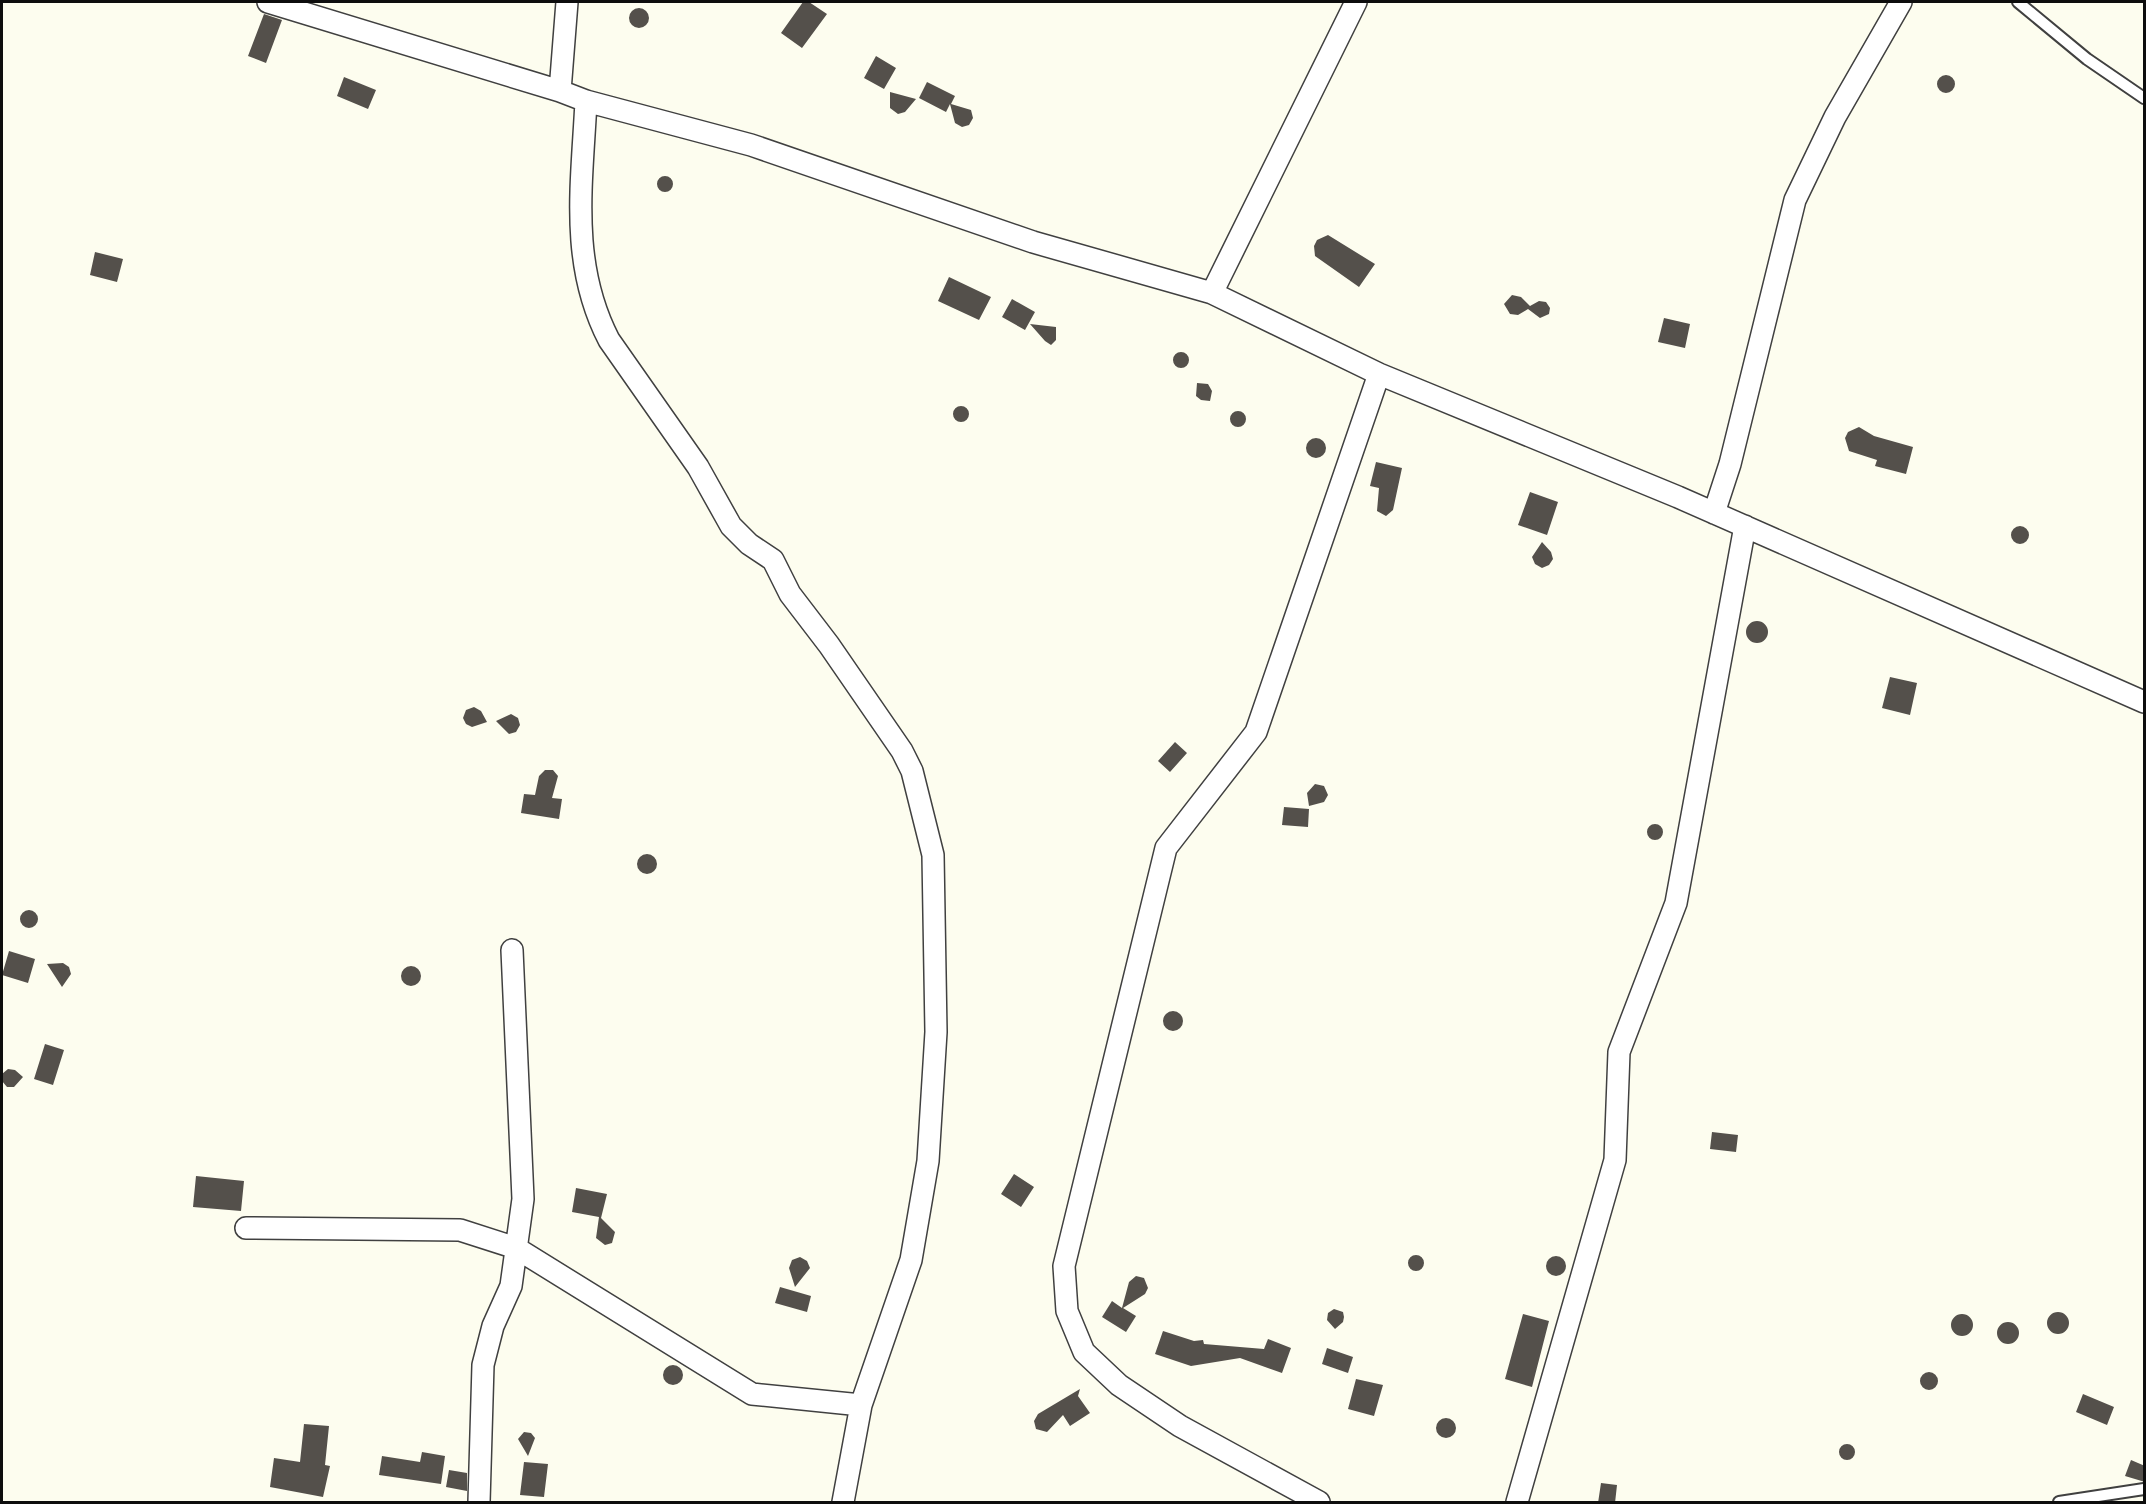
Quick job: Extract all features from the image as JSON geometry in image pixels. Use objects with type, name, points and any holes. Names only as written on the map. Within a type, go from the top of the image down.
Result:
[{"type":"street","points":[[268,2],[560,91],[586,101],[751,145],[1033,242],[1212,293],[1379,374],[1745,526],[2145,702]]},
{"type":"street","points":[[560,91],[567,2]]},
{"type":"street","points":[[1212,293],[1356,2]]},
{"type":"street","points":[[1714,513],[1730,464],[1795,200],[1836,117],[1901,2]]},
{"type":"street","points":[[586,101],[581,238],[586,280],[598,320],[609,340],[698,466],[731,526],[749,544],[773,560],[789,594],[829,645],[902,751],[912,771],[933,855],[936,1032],[928,1161],[911,1260],[861,1405],[843,1503]]},
{"type":"street","points":[[1319,1503],[1180,1426],[1119,1385],[1084,1352],[1067,1311],[1064,1266],[1166,848],[1256,732],[1379,374]]},
{"type":"street","points":[[1517,1503],[1615,1160],[1619,1052],[1676,903],[1745,526]]},
{"type":"street","points":[[479,1503],[483,1365],[493,1326],[511,1286],[523,1199],[512,950]]},
{"type":"street","points":[[246,1228],[460,1230],[516,1248],[752,1394],[861,1405]]},
{"type":"lane","points":[[2018,2],[2087,59],[2145,98]]},
{"type":"lane","points":[[2059,1503],[2145,1489]]},
{"type":"building","points":[[803,2],[809,2],[827,14],[802,48],[781,33]]},
{"type":"building","points":[[639,8],[646,11],[649,18],[646,25],[639,28],[632,25],[629,18],[632,11]]},
{"type":"building","points":[[264,14],[282,20],[266,63],[248,56]]},
{"type":"building","points":[[876,56],[896,68],[884,89],[864,78]]},
{"type":"building","points":[[1946,75],[1952,78],[1955,84],[1952,90],[1946,93],[1940,90],[1937,84],[1940,78]]},
{"type":"building","points":[[344,77],[376,90],[368,109],[337,96]]},
{"type":"building","points":[[927,82],[955,96],[951,104],[971,110],[973,118],[969,125],[962,127],[955,123],[950,104],[946,112],[919,98]]},
{"type":"building","points":[[890,92],[916,99],[905,112],[898,114],[890,108]]},
{"type":"building","points":[[662,176],[668,176],[673,184],[671,190],[662,192],[657,187],[657,181]]},
{"type":"building","points":[[1328,235],[1375,264],[1359,287],[1315,256],[1314,246],[1317,240]]},
{"type":"building","points":[[95,252],[123,259],[117,282],[90,275]]},
{"type":"building","points":[[949,277],[991,297],[979,320],[938,301]]},
{"type":"building","points":[[1512,295],[1521,297],[1530,306],[1539,301],[1546,302],[1550,308],[1549,314],[1540,318],[1528,309],[1518,315],[1510,314],[1504,304]]},
{"type":"building","points":[[1012,299],[1035,312],[1025,330],[1002,317]]},
{"type":"building","points":[[1664,318],[1690,324],[1685,348],[1658,342]]},
{"type":"building","points":[[1030,324],[1056,327],[1056,340],[1051,345]]},
{"type":"building","points":[[1178,352],[1184,352],[1189,360],[1187,366],[1178,368],[1173,363],[1173,357]]},
{"type":"building","points":[[1197,383],[1208,384],[1212,391],[1210,401],[1201,400],[1196,396]]},
{"type":"building","points":[[958,406],[964,406],[969,414],[967,420],[958,422],[953,417],[953,411]]},
{"type":"building","points":[[1235,411],[1241,411],[1246,419],[1244,425],[1235,427],[1230,422],[1230,416]]},
{"type":"building","points":[[1859,427],[1874,436],[1913,447],[1906,474],[1875,466],[1877,460],[1849,451],[1845,438],[1848,432]]},
{"type":"building","points":[[1316,438],[1323,441],[1326,448],[1323,455],[1316,458],[1309,455],[1306,448],[1309,441]]},
{"type":"building","points":[[1376,462],[1402,468],[1393,510],[1386,516],[1377,511],[1379,488],[1370,486]]},
{"type":"building","points":[[1530,492],[1558,502],[1547,535],[1518,525]]},
{"type":"building","points":[[2020,526],[2026,529],[2029,535],[2026,541],[2020,544],[2014,541],[2011,535],[2014,529]]},
{"type":"building","points":[[1542,542],[1551,552],[1553,559],[1549,565],[1542,568],[1535,564],[1532,557]]},
{"type":"building","points":[[1757,621],[1765,624],[1768,632],[1765,640],[1757,643],[1749,640],[1746,632],[1749,624]]},
{"type":"building","points":[[1890,677],[1917,683],[1910,715],[1882,708]]},
{"type":"building","points":[[474,707],[481,711],[487,722],[472,727],[466,724],[463,718],[466,710]]},
{"type":"building","points":[[511,714],[518,718],[520,725],[516,732],[509,734],[496,721]]},
{"type":"building","points":[[1175,742],[1187,753],[1170,772],[1158,761]]},
{"type":"building","points":[[545,770],[553,770],[558,776],[552,798],[562,799],[559,819],[521,813],[524,794],[535,795],[539,776]]},
{"type":"building","points":[[1315,784],[1324,786],[1328,795],[1324,802],[1309,806],[1307,793]]},
{"type":"building","points":[[1284,807],[1309,809],[1308,827],[1282,825]]},
{"type":"building","points":[[1652,824],[1658,824],[1663,832],[1661,838],[1652,840],[1647,835],[1647,829]]},
{"type":"building","points":[[647,854],[654,857],[657,864],[654,871],[647,874],[640,871],[637,864],[640,857]]},
{"type":"building","points":[[25,910],[33,910],[38,915],[36,926],[25,928],[20,923],[20,915]]},
{"type":"building","points":[[9,951],[35,959],[28,983],[2,975]]},
{"type":"building","points":[[63,963],[69,967],[71,974],[62,987],[47,964]]},
{"type":"building","points":[[411,966],[418,969],[421,976],[418,983],[411,986],[404,983],[401,976],[404,969]]},
{"type":"building","points":[[1173,1011],[1180,1014],[1183,1021],[1180,1028],[1173,1031],[1166,1028],[1163,1021],[1166,1014]]},
{"type":"building","points":[[45,1044],[64,1050],[53,1085],[34,1079]]},
{"type":"building","points":[[8,1069],[15,1070],[23,1077],[14,1087],[7,1087],[2,1081],[2,1074]]},
{"type":"building","points":[[1712,1132],[1738,1135],[1736,1152],[1710,1149]]},
{"type":"building","points":[[1014,1174],[1034,1187],[1021,1207],[1001,1194]]},
{"type":"building","points":[[196,1176],[244,1181],[241,1211],[193,1207]]},
{"type":"building","points":[[576,1188],[607,1194],[601,1218],[615,1232],[612,1243],[605,1245],[596,1238],[599,1217],[572,1212]]},
{"type":"building","points":[[1413,1255],[1419,1255],[1424,1263],[1422,1269],[1413,1271],[1408,1266],[1408,1260]]},
{"type":"building","points":[[1556,1256],[1563,1259],[1566,1266],[1563,1273],[1556,1276],[1549,1273],[1546,1266],[1549,1259]]},
{"type":"building","points":[[800,1257],[807,1261],[810,1268],[795,1287],[789,1268],[792,1260]]},
{"type":"building","points":[[1136,1276],[1144,1278],[1148,1288],[1145,1294],[1123,1308],[1136,1316],[1126,1332],[1102,1317],[1112,1301],[1122,1308],[1129,1282]]},
{"type":"building","points":[[780,1287],[811,1296],[807,1312],[775,1303]]},
{"type":"building","points":[[1334,1309],[1343,1312],[1344,1317],[1343,1322],[1335,1329],[1327,1320],[1328,1313]]},
{"type":"building","points":[[2058,1312],[2066,1315],[2069,1323],[2066,1331],[2058,1334],[2050,1331],[2047,1323],[2050,1315]]},
{"type":"building","points":[[1523,1314],[1549,1321],[1532,1387],[1505,1379]]},
{"type":"building","points":[[1962,1314],[1970,1317],[1973,1325],[1970,1333],[1962,1336],[1954,1333],[1951,1325],[1954,1317]]},
{"type":"building","points":[[2008,1322],[2016,1325],[2019,1333],[2016,1341],[2008,1344],[2000,1341],[1997,1333],[2000,1325]]},
{"type":"building","points":[[1163,1331],[1194,1341],[1203,1340],[1204,1344],[1264,1349],[1268,1339],[1291,1348],[1282,1373],[1240,1358],[1191,1366],[1155,1354]]},
{"type":"building","points":[[1327,1348],[1353,1357],[1348,1373],[1322,1364]]},
{"type":"building","points":[[673,1365],[680,1368],[683,1375],[680,1382],[673,1385],[666,1382],[663,1375],[666,1368]]},
{"type":"building","points":[[1929,1372],[1935,1375],[1938,1381],[1935,1387],[1929,1390],[1923,1387],[1920,1381],[1923,1375]]},
{"type":"building","points":[[1356,1379],[1383,1385],[1374,1416],[1348,1409]]},
{"type":"building","points":[[1080,1389],[1078,1396],[1090,1413],[1070,1426],[1063,1415],[1047,1432],[1036,1429],[1034,1421],[1038,1414]]},
{"type":"building","points":[[2083,1394],[2114,1407],[2107,1425],[2076,1412]]},
{"type":"building","points":[[1446,1418],[1453,1421],[1456,1428],[1453,1435],[1446,1438],[1439,1435],[1436,1428],[1439,1421]]},
{"type":"building","points":[[304,1424],[329,1426],[325,1465],[330,1466],[323,1497],[270,1487],[274,1458],[300,1462]]},
{"type":"building","points":[[524,1432],[531,1433],[535,1438],[528,1456],[518,1439]]},
{"type":"building","points":[[1844,1444],[1850,1444],[1855,1452],[1853,1458],[1844,1460],[1839,1455],[1839,1449]]},
{"type":"building","points":[[422,1452],[445,1456],[441,1484],[379,1475],[382,1456],[420,1462]]},
{"type":"building","points":[[2131,1460],[2145,1466],[2145,1482],[2125,1476]]},
{"type":"building","points":[[524,1462],[548,1464],[544,1497],[520,1495]]},
{"type":"building","points":[[449,1470],[467,1473],[467,1491],[446,1487]]},
{"type":"building","points":[[1601,1483],[1617,1485],[1615,1503],[1598,1503]]}]
